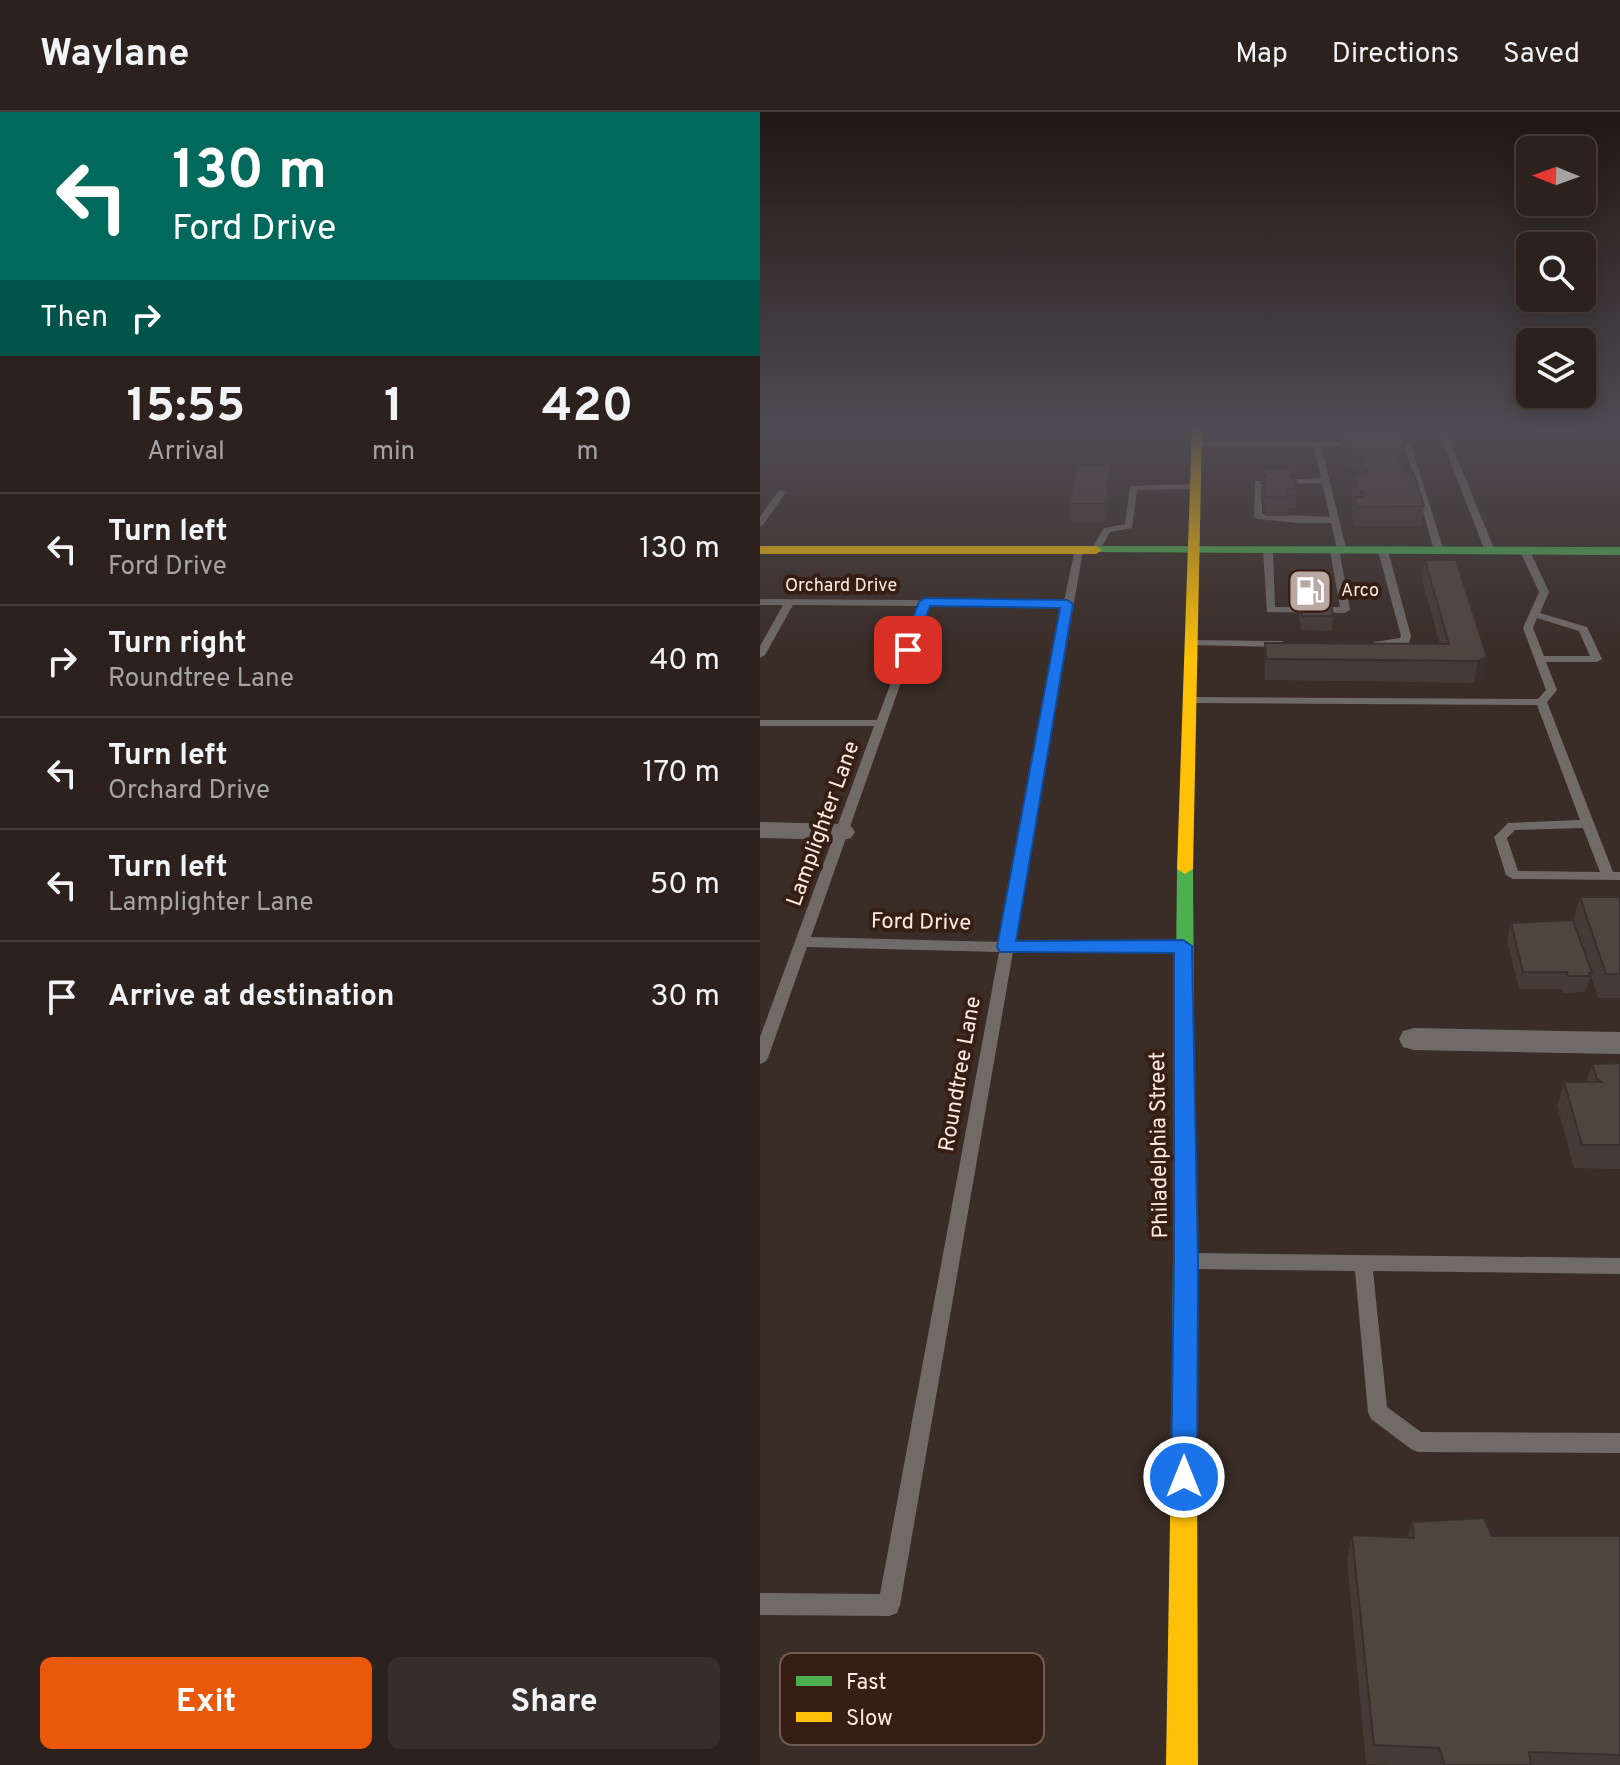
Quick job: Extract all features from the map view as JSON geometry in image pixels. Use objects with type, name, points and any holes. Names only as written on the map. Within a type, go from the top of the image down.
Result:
[{"type":"main road","name":"Philadelphia Street","points":[[1182,1765],[1186,1261],[1183,946],[1194,505]]},
{"type":"main road","points":[[760,550],[1620,551]]},
{"type":"street","points":[[760,830],[842,832]]},
{"type":"street","points":[[1414,1039],[1620,1043]]},
{"type":"lane","points":[[760,523],[773,505]]},
{"type":"lane","points":[[1087,550],[1107,530],[1129,526],[1131,505]]},
{"type":"lane","points":[[1258,505],[1258,516],[1335,520]]},
{"type":"lane","points":[[1268,551],[1270,610],[1345,610],[1331,505]]},
{"type":"lane","points":[[1425,505],[1439,551]]},
{"type":"lane","points":[[1472,505],[1490,551]]},
{"type":"lane","name":"Roundtree Lane","points":[[760,1604],[889,1605],[1067,604],[1087,550]]},
{"type":"lane","points":[[1360,644],[1405,641],[1383,551]]},
{"type":"lane","points":[[1188,700],[1541,702],[1552,690],[1528,628],[1544,592],[1525,551]]},
{"type":"lane","name":"Orchard Drive","points":[[760,602],[1067,604]]},
{"type":"lane","points":[[760,655],[790,602]]},
{"type":"lane","name":"Lamplighter Lane","points":[[760,1058],[925,602]]},
{"type":"lane","points":[[1534,614],[1583,629],[1597,659],[1540,659]]},
{"type":"lane","points":[[1190,643],[1298,644]]},
{"type":"lane","points":[[1541,702],[1588,824],[1614,876],[1513,875],[1500,837],[1512,826],[1588,824]]},
{"type":"lane","points":[[760,723],[881,723]]},
{"type":"lane","name":"Ford Drive","points":[[802,942],[1006,947],[1183,946]]},
{"type":"lane","points":[[1186,1261],[1620,1266]]},
{"type":"lane","points":[[1363,1263],[1378,1412],[1418,1442],[1620,1443]]},
{"type":"building","points":[[1356,505],[1424,506],[1357,507]]},
{"type":"building","points":[[1425,560],[1456,560],[1487,657],[1478,661],[1266,659],[1265,643],[1449,644]]},
{"type":"building","name":"Arco","points":[[1294,569],[1321,569],[1326,598],[1298,598]]},
{"type":"building","points":[[1300,601],[1331,601],[1333,616],[1302,616]]},
{"type":"building","points":[[1580,897],[1620,897],[1620,974],[1606,974]]},
{"type":"building","points":[[1573,920],[1592,973],[1589,973],[1590,976],[1568,976],[1567,972],[1523,972],[1511,923]]},
{"type":"building","points":[[1620,1063],[1620,1145],[1582,1145],[1564,1082],[1602,1082],[1597,1079],[1592,1064]]},
{"type":"building","points":[[1484,1518],[1492,1536],[1620,1536],[1620,1755],[1529,1752],[1531,1765],[1445,1765],[1439,1748],[1374,1745],[1352,1535],[1414,1538],[1412,1522]]},
{"type":"traffic: fast","points":[[1096,550],[1620,551]]},
{"type":"traffic: fast","points":[[1184,1461],[1185,869]]},
{"type":"traffic: slow","points":[[1185,869],[1195,505]]},
{"type":"traffic: slow","points":[[760,550],[1096,550]]},
{"type":"traffic: slow","points":[[1182,1765],[1184,1461]]},
{"type":"place","name":"Arco","points":[[1310,591]]},
{"type":"route","points":[[908,650],[925,602],[1067,604],[1006,947],[1183,946],[1186,1261],[1184,1477]]}]
